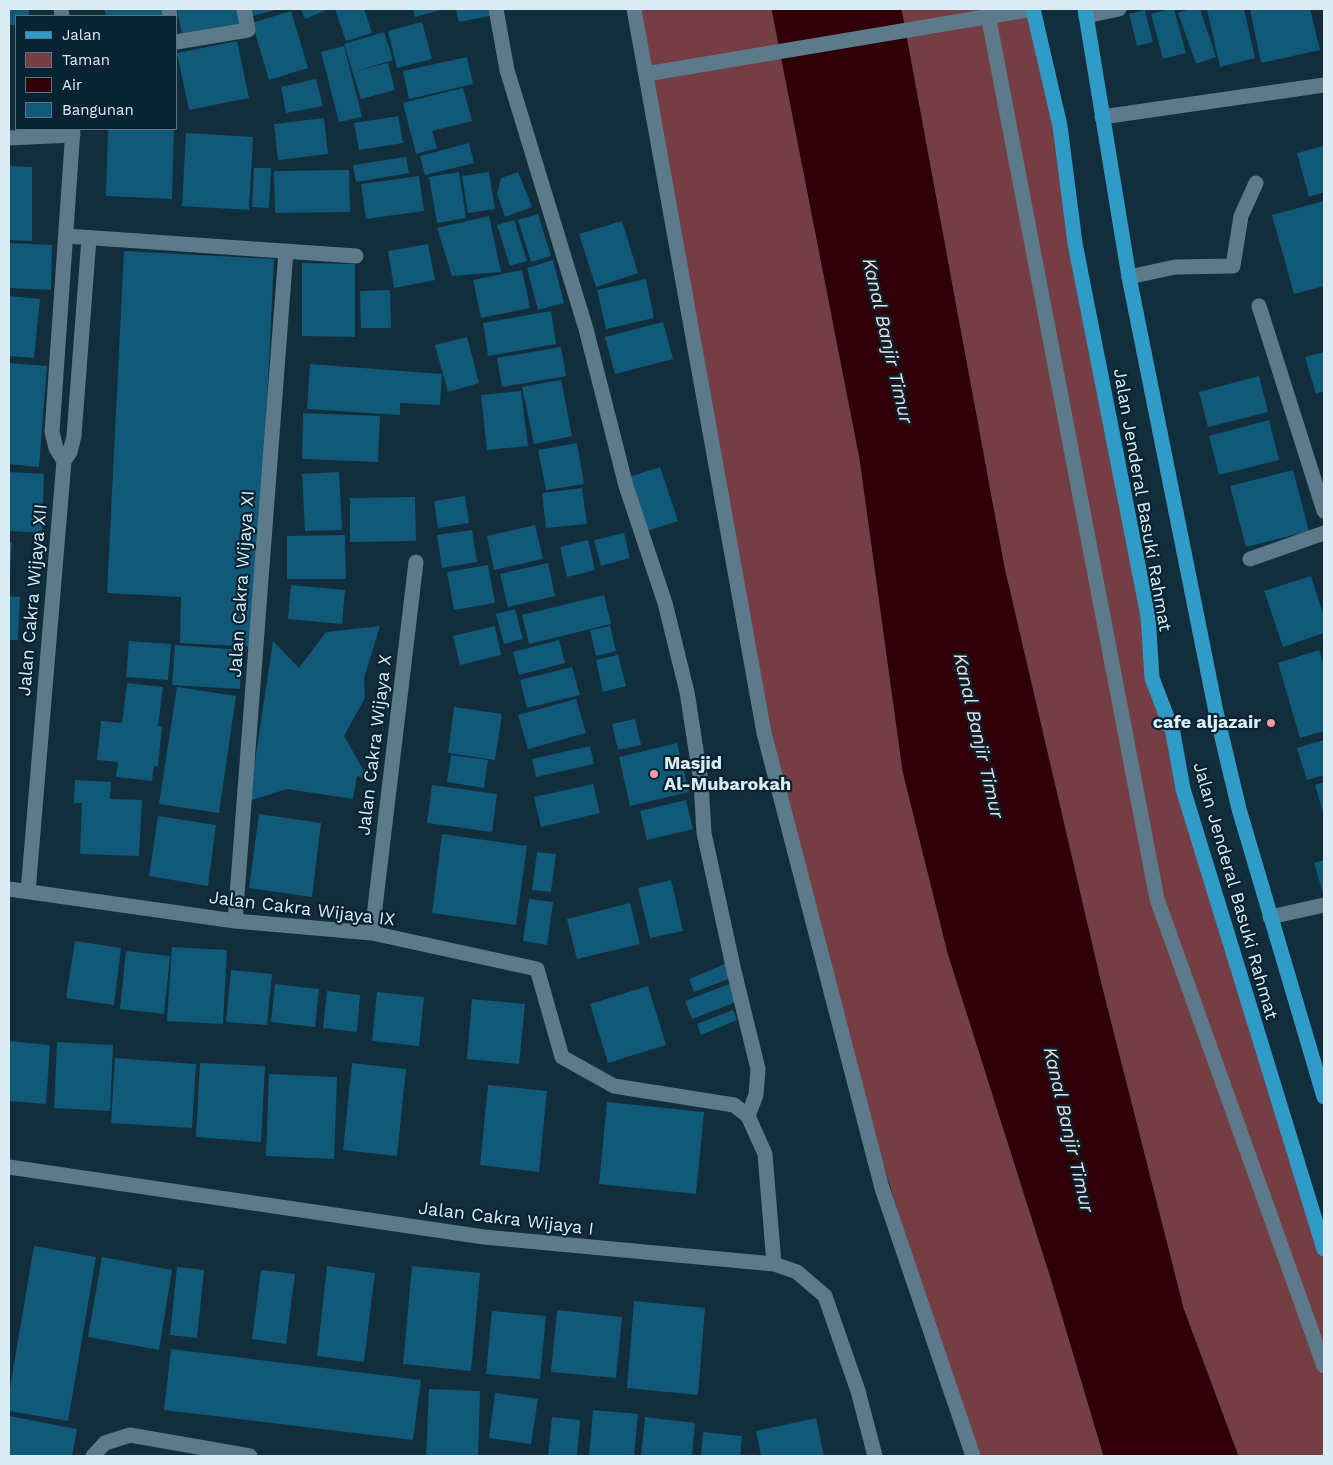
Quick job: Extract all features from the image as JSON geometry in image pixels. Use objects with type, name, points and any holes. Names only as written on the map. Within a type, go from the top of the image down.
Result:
[{"type":"main road","name":"Jalan Jenderal Basuki Rahmat","points":[[1033,9],[1060,126],[1075,243],[1148,616],[1152,678],[1173,733],[1183,789],[1324,1249]]},
{"type":"main road","name":"Jalan Jenderal Basuki Rahmat","points":[[1086,12],[1129,277],[1216,712],[1239,809],[1324,1097]]},
{"type":"street","points":[[178,42],[248,30],[244,9]]},
{"type":"street","points":[[496,9],[507,70],[586,328],[626,486],[664,603],[687,692],[701,782],[704,833],[734,971],[758,1069],[756,1095],[748,1116],[764,1154],[774,1264]]},
{"type":"street","points":[[634,9],[764,733],[882,1188],[973,1456]]},
{"type":"street","points":[[646,74],[988,13],[1033,9]]},
{"type":"street","points":[[1086,12],[1119,9]]},
{"type":"street","points":[[988,13],[1157,899],[1324,1366]]},
{"type":"street","points":[[1102,117],[1324,85]]},
{"type":"street","points":[[9,138],[74,132]]},
{"type":"street","name":"Jalan Cakra Wijaya XII","points":[[64,461],[56,448],[52,432],[74,132]]},
{"type":"street","points":[[1129,277],[1175,267],[1233,266],[1241,216],[1256,182]]},
{"type":"street","points":[[66,236],[356,256]]},
{"type":"street","name":"Jalan Cakra Wijaya XII","points":[[28,892],[64,461],[70,452],[74,436],[89,238]]},
{"type":"street","name":"Jalan Cakra Wijaya XI","points":[[235,920],[286,250]]},
{"type":"street","points":[[1259,306],[1324,511]]},
{"type":"street","points":[[1250,559],[1324,533]]},
{"type":"street","name":"Jalan Cakra Wijaya X","points":[[372,932],[416,562]]},
{"type":"street","name":"Jalan Cakra Wijaya IX","points":[[9,889],[235,920],[372,932],[537,969],[562,1057],[614,1086],[734,1105],[748,1116]]},
{"type":"street","points":[[1270,917],[1324,905]]},
{"type":"street","name":"Jalan Cakra Wijaya I","points":[[9,1167],[484,1237],[774,1264],[797,1272],[825,1296],[858,1391],[875,1456]]},
{"type":"street","points":[[93,1456],[105,1443],[130,1435],[250,1456]]},
{"type":"green space","points":[[634,9],[1033,9],[1152,678],[1324,1249],[1324,1456],[971,1456],[828,979],[764,733]]},
{"type":"water","name":"Kanal Banjir Timur","points":[[771,9],[902,9],[1005,567],[1102,984],[1184,1308],[1239,1456],[1103,1456],[1050,1278],[947,953],[902,771],[859,459]]},
{"type":"building","points":[[9,9],[29,9],[29,15],[15,15],[15,25],[9,25]]},
{"type":"building","points":[[104,9],[162,9],[164,15],[106,15]]},
{"type":"building","points":[[177,9],[240,9],[244,27],[183,40]]},
{"type":"building","points":[[247,9],[279,9],[249,17]]},
{"type":"building","points":[[301,9],[329,9],[305,19]]},
{"type":"building","points":[[335,9],[364,9],[372,33],[346,41]]},
{"type":"building","points":[[413,9],[444,9],[415,17]]},
{"type":"building","points":[[456,9],[488,9],[490,16],[459,22]]},
{"type":"building","points":[[1174,9],[1186,53],[1163,59],[1151,14]]},
{"type":"building","points":[[1190,9],[1200,9],[1216,57],[1196,64],[1178,13]]},
{"type":"building","points":[[1207,9],[1244,9],[1255,58],[1220,67]]},
{"type":"building","points":[[1250,9],[1310,9],[1320,50],[1261,63]]},
{"type":"building","points":[[1145,10],[1153,42],[1137,46],[1129,14]]},
{"type":"building","points":[[291,11],[308,68],[269,80],[252,23]]},
{"type":"building","points":[[422,22],[432,59],[397,68],[388,31]]},
{"type":"building","points":[[384,32],[393,60],[356,71],[388,63],[395,90],[361,99],[344,44]]},
{"type":"building","points":[[237,41],[249,98],[189,110],[178,53]]},
{"type":"building","points":[[344,46],[362,117],[339,122],[321,52]]},
{"type":"building","points":[[467,57],[473,84],[409,99],[403,71]]},
{"type":"building","points":[[316,79],[323,106],[286,113],[281,87]]},
{"type":"building","points":[[463,88],[472,121],[432,131],[437,148],[416,154],[403,103]]},
{"type":"building","points":[[398,116],[403,143],[359,150],[354,123]]},
{"type":"building","points":[[324,118],[328,154],[278,160],[274,124]]},
{"type":"building","points":[[108,130],[174,130],[172,199],[106,196]]},
{"type":"building","points":[[186,133],[253,137],[249,210],[182,206]]},
{"type":"building","points":[[469,143],[474,163],[425,175],[420,156]]},
{"type":"building","points":[[1324,146],[1324,192],[1309,197],[1297,153]]},
{"type":"building","points":[[406,157],[409,173],[356,182],[353,165]]},
{"type":"building","points":[[9,166],[32,167],[32,241],[9,240]]},
{"type":"building","points":[[254,168],[271,168],[269,208],[252,207]]},
{"type":"building","points":[[349,170],[350,212],[275,213],[274,171]]},
{"type":"building","points":[[459,172],[466,218],[437,223],[429,177]]},
{"type":"building","points":[[489,172],[495,209],[468,213],[462,176]]},
{"type":"building","points":[[518,172],[532,207],[505,217],[497,194],[501,178]]},
{"type":"building","points":[[419,176],[424,211],[366,219],[361,184]]},
{"type":"building","points":[[1324,201],[1324,286],[1294,294],[1272,215]]},
{"type":"building","points":[[538,214],[551,256],[531,262],[518,220]]},
{"type":"building","points":[[489,216],[501,272],[452,276],[437,228]]},
{"type":"building","points":[[514,220],[527,261],[510,266],[497,225]]},
{"type":"building","points":[[622,221],[638,273],[596,287],[579,234]]},
{"type":"building","points":[[9,243],[52,245],[51,290],[9,288]]},
{"type":"building","points":[[428,244],[435,280],[394,288],[388,251]]},
{"type":"building","points":[[124,251],[274,259],[255,647],[180,643],[181,597],[107,593]]},
{"type":"building","points":[[553,260],[564,303],[538,310],[527,268]]},
{"type":"building","points":[[302,263],[355,264],[355,337],[302,336]]},
{"type":"building","points":[[522,270],[530,308],[481,318],[473,280]]},
{"type":"building","points":[[646,279],[654,318],[606,329],[597,290]]},
{"type":"building","points":[[390,290],[391,328],[361,328],[360,291]]},
{"type":"building","points":[[9,296],[40,299],[34,358],[9,356]]},
{"type":"building","points":[[551,311],[556,344],[488,356],[483,323]]},
{"type":"building","points":[[663,322],[673,359],[615,374],[605,337]]},
{"type":"building","points":[[467,337],[479,383],[448,392],[435,345]]},
{"type":"building","points":[[561,347],[566,376],[502,387],[497,358]]},
{"type":"building","points":[[1324,352],[1324,391],[1316,394],[1305,357]]},
{"type":"building","points":[[9,363],[47,366],[39,467],[9,464]]},
{"type":"building","points":[[310,364],[442,374],[440,405],[400,403],[400,415],[307,409]]},
{"type":"building","points":[[1259,376],[1268,412],[1208,427],[1199,392]]},
{"type":"building","points":[[561,380],[572,436],[534,444],[522,387]]},
{"type":"building","points":[[521,391],[528,446],[487,450],[481,395]]},
{"type":"building","points":[[303,413],[380,416],[378,462],[302,459]]},
{"type":"building","points":[[1269,420],[1279,460],[1219,475],[1209,436]]},
{"type":"building","points":[[577,443],[584,484],[546,490],[538,450]]},
{"type":"building","points":[[660,467],[678,521],[644,532],[626,478]]},
{"type":"building","points":[[1293,470],[1309,531],[1246,547],[1230,486]]},
{"type":"building","points":[[9,472],[44,474],[42,533],[9,531]]},
{"type":"building","points":[[339,472],[342,530],[305,531],[302,474]]},
{"type":"building","points":[[582,488],[587,524],[546,528],[542,493]]},
{"type":"building","points":[[465,496],[469,523],[438,528],[434,501]]},
{"type":"building","points":[[415,497],[416,541],[350,542],[350,498]]},
{"type":"building","points":[[535,525],[543,559],[494,570],[487,536]]},
{"type":"building","points":[[472,530],[477,562],[442,568],[437,535]]},
{"type":"building","points":[[624,533],[630,558],[601,566],[594,540]]},
{"type":"building","points":[[345,535],[346,579],[287,579],[287,536]]},
{"type":"building","points":[[588,540],[595,570],[567,577],[560,547]]},
{"type":"building","points":[[9,542],[12,542],[10,573],[9,573]]},
{"type":"building","points":[[548,563],[555,596],[508,607],[500,574]]},
{"type":"building","points":[[488,565],[495,603],[454,610],[447,572]]},
{"type":"building","points":[[1311,576],[1324,617],[1324,633],[1283,647],[1264,591]]},
{"type":"building","points":[[291,585],[345,590],[342,624],[288,619]]},
{"type":"building","points":[[604,595],[611,624],[529,644],[522,615]]},
{"type":"building","points":[[9,596],[20,597],[18,640],[9,640]]},
{"type":"building","points":[[515,609],[523,639],[504,644],[496,614]]},
{"type":"building","points":[[380,626],[364,678],[365,698],[344,736],[369,780],[357,776],[353,799],[287,789],[249,801],[273,641],[299,668],[326,632]]},
{"type":"building","points":[[495,626],[501,655],[460,665],[453,636]]},
{"type":"building","points":[[610,626],[616,651],[596,656],[590,630]]},
{"type":"building","points":[[559,640],[565,663],[519,675],[513,652]]},
{"type":"building","points":[[129,641],[171,644],[168,680],[126,677]]},
{"type":"building","points":[[175,645],[242,650],[240,689],[172,685]]},
{"type":"building","points":[[1319,650],[1324,666],[1324,731],[1300,738],[1278,663]]},
{"type":"building","points":[[618,655],[626,686],[603,692],[596,660]]},
{"type":"building","points":[[572,667],[580,695],[527,708],[520,680]]},
{"type":"building","points":[[127,683],[163,687],[158,726],[162,727],[158,766],[154,766],[152,781],[116,777],[118,762],[97,760],[101,721],[122,723]]},
{"type":"building","points":[[177,687],[236,696],[219,813],[159,804]]},
{"type":"building","points":[[576,699],[586,733],[528,749],[518,715]]},
{"type":"building","points":[[454,707],[502,714],[495,760],[448,753]]},
{"type":"building","points":[[635,719],[641,745],[618,750],[612,724]]},
{"type":"building","points":[[1324,740],[1324,775],[1307,780],[1297,748]]},
{"type":"building","name":"Masjid Al-Mubarokah","points":[[677,743],[689,792],[630,806],[619,757]]},
{"type":"building","points":[[590,746],[594,764],[536,777],[532,759]]},
{"type":"building","points":[[451,755],[488,760],[484,788],[447,782]]},
{"type":"building","points":[[75,780],[111,782],[110,799],[142,800],[139,856],[80,854],[82,803],[74,803]]},
{"type":"building","points":[[1324,782],[1324,815],[1315,785]]},
{"type":"building","points":[[593,784],[600,813],[541,827],[534,797]]},
{"type":"building","points":[[432,785],[497,794],[492,832],[427,823]]},
{"type":"building","points":[[686,800],[693,829],[647,840],[640,811]]},
{"type":"building","points":[[259,814],[321,823],[312,897],[249,888]]},
{"type":"building","points":[[158,816],[216,825],[208,886],[149,876]]},
{"type":"building","points":[[442,834],[527,846],[516,925],[432,913]]},
{"type":"building","points":[[537,852],[556,854],[551,892],[532,890]]},
{"type":"building","points":[[1324,860],[1324,896],[1314,863]]},
{"type":"building","points":[[671,880],[683,931],[650,938],[638,888]]},
{"type":"building","points":[[529,899],[553,902],[547,945],[523,941]]},
{"type":"building","points":[[630,903],[640,944],[577,959],[567,919]]},
{"type":"building","points":[[75,941],[121,948],[114,1005],[66,998]]},
{"type":"building","points":[[172,947],[227,950],[223,1024],[167,1021]]},
{"type":"building","points":[[126,951],[170,956],[164,1014],[120,1009]]},
{"type":"building","points":[[725,964],[731,978],[694,992],[689,979]]},
{"type":"building","points":[[231,970],[272,974],[267,1025],[226,1022]]},
{"type":"building","points":[[732,983],[739,1001],[692,1019],[685,1001]]},
{"type":"building","points":[[275,984],[319,989],[315,1027],[271,1022]]},
{"type":"building","points":[[648,986],[666,1045],[608,1063],[590,1004]]},
{"type":"building","points":[[327,991],[360,995],[357,1032],[323,1028]]},
{"type":"building","points":[[377,992],[424,997],[419,1046],[372,1041]]},
{"type":"building","points":[[472,999],[525,1004],[519,1064],[467,1059]]},
{"type":"building","points":[[733,1010],[737,1020],[701,1035],[697,1024]]},
{"type":"building","points":[[9,1041],[50,1045],[46,1104],[9,1101]]},
{"type":"building","points":[[57,1042],[113,1045],[110,1111],[54,1108]]},
{"type":"building","points":[[115,1058],[196,1064],[192,1128],[111,1123]]},
{"type":"building","points":[[200,1063],[265,1066],[261,1142],[196,1137]]},
{"type":"building","points":[[352,1063],[406,1069],[397,1156],[343,1150]]},
{"type":"building","points":[[269,1074],[337,1077],[334,1159],[266,1156]]},
{"type":"building","points":[[488,1085],[547,1091],[539,1172],[480,1165]]},
{"type":"building","points":[[607,1102],[704,1112],[696,1194],[599,1184]]},
{"type":"building","points":[[34,1246],[96,1257],[68,1421],[9,1411],[9,1394]]},
{"type":"building","points":[[102,1257],[172,1270],[159,1350],[88,1337]]},
{"type":"building","points":[[327,1266],[375,1273],[364,1362],[317,1356]]},
{"type":"building","points":[[412,1266],[480,1273],[471,1371],[403,1364]]},
{"type":"building","points":[[177,1267],[204,1270],[197,1338],[170,1335]]},
{"type":"building","points":[[261,1270],[295,1274],[286,1344],[252,1339]]},
{"type":"building","points":[[634,1301],[705,1308],[698,1395],[627,1388]]},
{"type":"building","points":[[557,1310],[622,1317],[616,1378],[551,1372]]},
{"type":"building","points":[[492,1311],[546,1316],[540,1379],[486,1374]]},
{"type":"building","points":[[171,1349],[421,1380],[413,1440],[164,1410]]},
{"type":"building","points":[[429,1389],[480,1391],[478,1456],[426,1456]]},
{"type":"building","points":[[495,1393],[538,1399],[531,1444],[489,1438]]},
{"type":"building","points":[[593,1410],[638,1414],[634,1456],[589,1456]]},
{"type":"building","points":[[9,1416],[77,1429],[72,1456],[9,1456]]},
{"type":"building","points":[[552,1417],[580,1420],[577,1456],[548,1456]]},
{"type":"building","points":[[645,1417],[695,1423],[692,1456],[641,1456]]},
{"type":"building","points":[[816,1418],[824,1456],[761,1456],[756,1431]]},
{"type":"building","points":[[703,1432],[742,1436],[740,1456],[701,1456]]},
{"type":"place","name":"cafe aljazair","points":[[1271,723]]},
{"type":"place","name":"Masjid Al-Mubarokah","points":[[654,774]]}]
